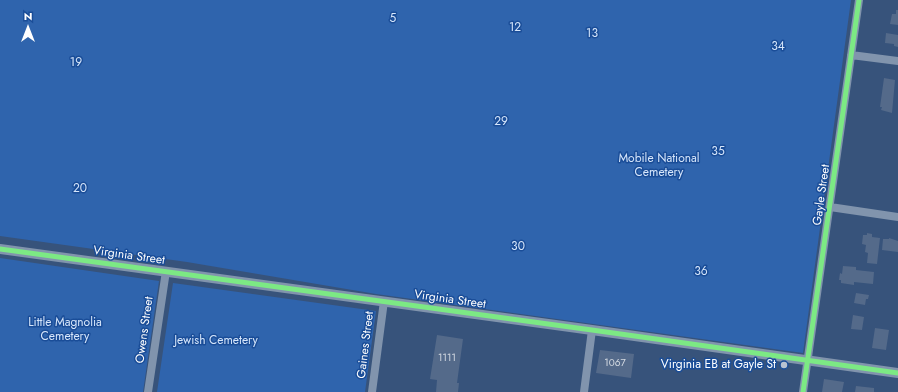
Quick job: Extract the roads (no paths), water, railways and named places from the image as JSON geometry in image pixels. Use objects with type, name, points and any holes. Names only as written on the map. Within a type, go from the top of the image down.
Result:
[{"type":"street","name":"Gayle Street","points":[[803,392],[859,0]]},
{"type":"street","points":[[851,55],[898,61]]},
{"type":"street","points":[[830,207],[898,216]]},
{"type":"street","name":"Virginia Street","points":[[0,249],[898,373]]},
{"type":"street","name":"Owens Street","points":[[148,392],[166,271]]},
{"type":"street","name":"Gaines Street","points":[[372,392],[384,301]]},
{"type":"street","points":[[584,392],[592,330]]},
{"type":"place","name":"Virginia EB at Gayle St","points":[[784,365]]},
{"type":"park label","name":"5","points":[[393,19]]},
{"type":"park label","name":"12","points":[[515,28]]},
{"type":"park label","name":"13","points":[[592,34]]},
{"type":"park label","name":"34","points":[[778,47]]},
{"type":"park label","name":"19","points":[[76,63]]},
{"type":"park label","name":"29","points":[[501,122]]},
{"type":"park label","name":"35","points":[[718,152]]},
{"type":"park label","name":"Mobile National Cemetery","points":[[659,166]]},
{"type":"park label","name":"20","points":[[80,189]]},
{"type":"park label","name":"30","points":[[518,247]]},
{"type":"park label","name":"36","points":[[701,272]]},
{"type":"park label","name":"Little Magnolia Cemetery","points":[[65,330]]},
{"type":"park label","name":"Jewish Cemetery","points":[[216,341]]}]
